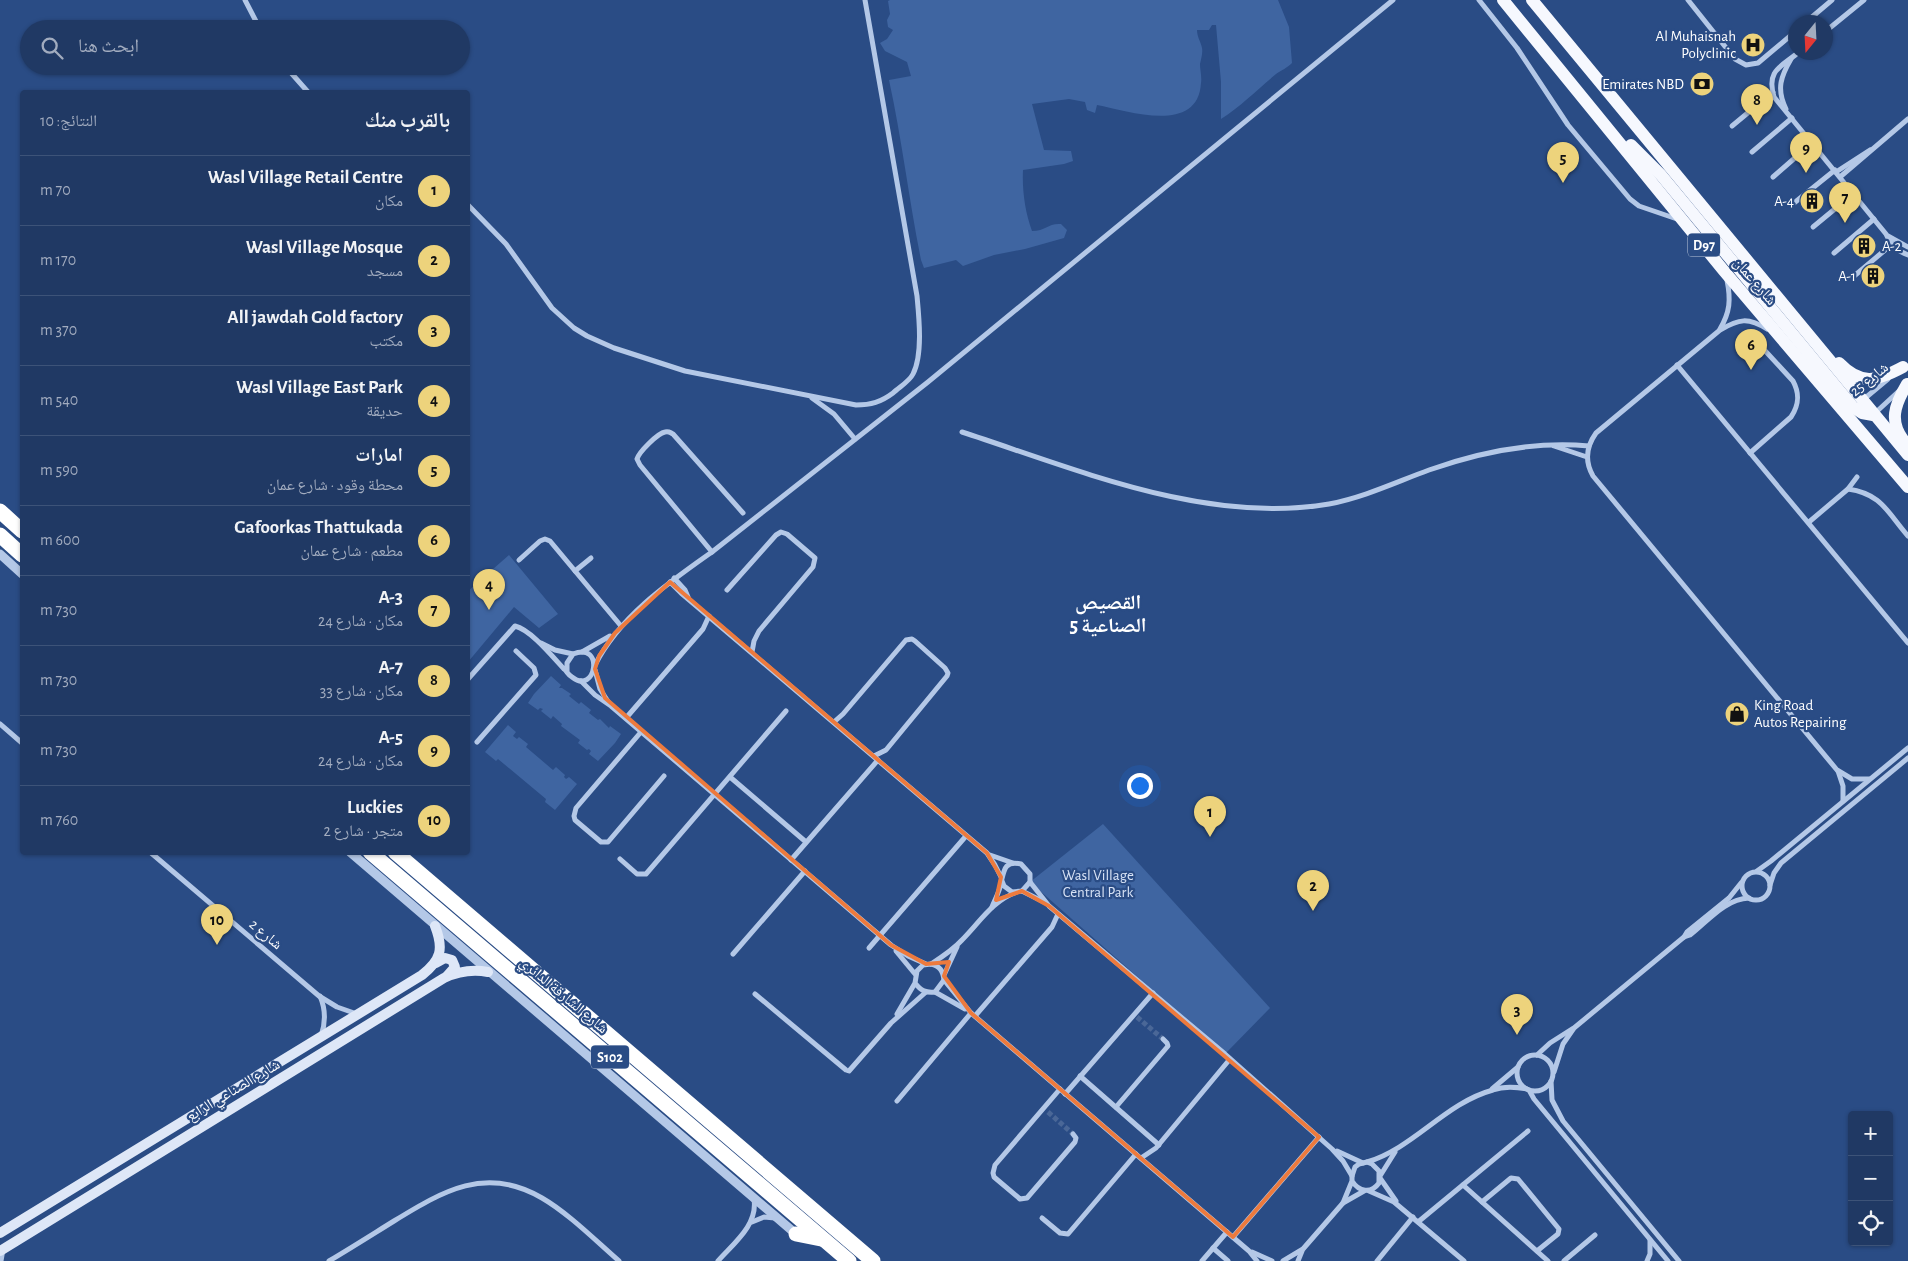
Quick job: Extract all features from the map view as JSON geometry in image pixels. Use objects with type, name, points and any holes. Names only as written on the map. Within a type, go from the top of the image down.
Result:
[{"type":"highway","points":[[0,511],[20,529]]},
{"type":"highway","points":[[0,535],[20,554]]},
{"type":"highway","points":[[0,545],[20,555]]},
{"type":"highway","name":"شارع الشارقة الدائري","points":[[374,855],[850,1261]]},
{"type":"highway","name":"شارع الشارقة الدائري","points":[[399,855],[873,1261]]},
{"type":"highway","points":[[796,1234],[824,1239]]},
{"type":"main road","name":"شارع عمان","points":[[1504,0],[1724,270],[1784,340],[1853,407]]},
{"type":"main road","name":"شارع عمان","points":[[1532,0],[1801,328],[1908,487]]},
{"type":"main road","points":[[1600,116],[1661,175],[1853,407],[1862,413],[1874,414],[1908,455]]},
{"type":"main road","points":[[1801,328],[1818,340],[1847,371],[1858,377],[1879,379],[1906,365]]},
{"type":"main road","points":[[1907,383],[1898,399],[1894,415],[1899,434],[1908,446]]},
{"type":"main road","points":[[435,926],[439,940],[439,955],[436,962]]},
{"type":"main road","points":[[436,962],[448,958],[454,963],[453,970],[444,978]]},
{"type":"main road","name":"شارع الصناعي الرابع","points":[[0,1233],[422,975],[436,962]]},
{"type":"main road","name":"شارع الصناعي الرابع","points":[[2,1250],[444,978],[470,970],[488,972]]},
{"type":"street","points":[[245,0],[255,20]]},
{"type":"street","points":[[470,207],[506,244],[552,308],[586,336],[614,348],[685,371],[856,405],[872,404],[886,398],[913,374],[916,363],[919,324],[917,296],[865,0]]},
{"type":"street","points":[[581,681],[590,677],[621,626],[672,580],[712,552],[935,376],[1393,0]]},
{"type":"street","points":[[1479,0],[1517,48],[1568,125],[1630,199],[1645,208],[1685,222]]},
{"type":"street","points":[[1688,0],[1735,60],[1746,65],[1758,63],[1788,39]]},
{"type":"street","points":[[1814,15],[1832,0]]},
{"type":"street","points":[[1833,25],[1864,0]]},
{"type":"street","points":[[1788,60],[1776,70],[1772,78],[1773,92],[1780,105],[1886,234],[1891,245],[1908,255]]},
{"type":"street","points":[[1790,115],[1781,98],[1780,82],[1782,74],[1791,60]]},
{"type":"street","points":[[293,75],[306,90]]},
{"type":"street","points":[[1732,126],[1773,92]]},
{"type":"street","points":[[1752,152],[1790,115]]},
{"type":"street","points":[[1840,177],[1908,119]]},
{"type":"street","points":[[1773,177],[1812,143]]},
{"type":"street","points":[[1794,203],[1835,171],[1874,147]]},
{"type":"street","points":[[1813,228],[1853,194]]},
{"type":"street","points":[[1834,253],[1874,219]]},
{"type":"street","points":[[1886,234],[1908,247]]},
{"type":"street","points":[[1853,277],[1891,245]]},
{"type":"street","points":[[1720,330],[1728,314],[1730,304],[1724,270]]},
{"type":"street","points":[[1784,340],[1758,323],[1747,320],[1735,322],[1720,330],[1600,430],[1593,437],[1587,458],[1593,476],[1837,770],[1843,786],[1842,802]]},
{"type":"street","points":[[1750,453],[1791,416],[1797,406],[1798,399],[1798,393],[1793,381],[1757,342]]},
{"type":"street","points":[[1677,365],[1908,643]]},
{"type":"street","name":"شارع 25","points":[[1853,407],[1906,365]]},
{"type":"street","name":"شارع 25","points":[[1874,414],[1907,383]]},
{"type":"street","points":[[808,395],[834,414],[855,439]]},
{"type":"street","points":[[712,552],[638,462],[640,453],[661,433],[669,432],[673,434],[743,513]]},
{"type":"street","points":[[962,432],[1107,479],[1155,492],[1213,504],[1259,508],[1311,506],[1345,501],[1429,470],[1508,449],[1551,444],[1589,446]]},
{"type":"street","points":[[1551,444],[1587,458]]},
{"type":"street","points":[[1808,522],[1848,488],[1857,477]]},
{"type":"street","points":[[1848,488],[1865,492],[1876,498],[1908,536]]},
{"type":"street","points":[[727,590],[778,533],[785,532],[815,558],[813,567],[759,631],[754,641],[752,652]]},
{"type":"street","points":[[518,560],[540,541],[545,539],[550,541],[621,626]]},
{"type":"street","points":[[0,554],[20,572]]},
{"type":"street","points":[[575,571],[591,558]]},
{"type":"street","points":[[672,580],[681,593],[966,836],[987,853],[1025,867],[1030,874],[1030,882],[1049,906],[1332,1148],[1343,1161],[1355,1186],[1386,1197],[1401,1207],[1464,1261]]},
{"type":"street","points":[[626,718],[703,629],[709,616]]},
{"type":"street","points":[[470,677],[513,626],[518,626],[538,642],[572,678],[581,681],[595,695],[626,718],[880,935],[891,945],[915,974]]},
{"type":"street","points":[[538,642],[555,650],[573,654],[582,652],[615,633]]},
{"type":"street","points":[[791,860],[876,758],[886,750],[948,676],[945,668],[915,641],[912,639],[906,640],[834,722]]},
{"type":"street","points":[[477,742],[536,675],[534,668],[516,651]]},
{"type":"street","points":[[582,652],[591,656],[600,689],[611,706]]},
{"type":"street","points":[[567,671],[566,663],[573,654]]},
{"type":"street","points":[[620,859],[637,874],[646,874],[786,711]]},
{"type":"street","points":[[0,724],[20,741]]},
{"type":"street","points":[[641,732],[576,808],[574,812],[575,820],[601,842],[608,842],[664,776]]},
{"type":"street","points":[[1536,1056],[1550,1043],[1574,1028],[1684,937],[1687,932],[1732,895],[1746,874],[1756,871],[1771,862],[1908,748]]},
{"type":"street","points":[[1741,883],[1743,894],[1749,898],[1758,900],[1764,897],[1768,892],[1774,873],[1781,863],[1908,758]]},
{"type":"street","points":[[1837,770],[1852,779],[1869,780]]},
{"type":"street","points":[[730,776],[806,842]]},
{"type":"street","points":[[869,948],[966,836]]},
{"type":"street","points":[[987,853],[1008,889],[1020,891],[1049,906]]},
{"type":"street","name":"شارع 2","points":[[154,855],[320,996],[337,1007],[356,1014]]},
{"type":"street","points":[[353,855],[796,1234]]},
{"type":"street","points":[[992,907],[1004,870],[1013,864]]},
{"type":"street","points":[[733,954],[805,871]]},
{"type":"street","points":[[1756,871],[1766,876],[1770,885]]},
{"type":"street","points":[[935,992],[939,989],[951,957],[962,940],[992,907],[1004,898],[1020,891],[1030,882]]},
{"type":"street","points":[[1684,937],[1690,935],[1731,902],[1749,898]]},
{"type":"street","points":[[897,1101],[1052,927],[1058,914]]},
{"type":"street","points":[[755,994],[846,1070],[852,1070],[891,1023],[915,983],[915,974],[919,968],[928,964],[962,940]]},
{"type":"street","points":[[891,945],[908,956],[939,968],[944,978],[973,1015]]},
{"type":"street","points":[[915,983],[922,990],[935,992],[973,1015],[1249,1251],[1257,1261]]},
{"type":"street","points":[[891,1023],[926,992]]},
{"type":"street","points":[[1065,1094],[1135,1016],[1152,993]]},
{"type":"street","points":[[320,996],[325,1021],[320,1037]]},
{"type":"street","points":[[1574,1028],[1563,1044],[1551,1081],[1552,1100],[1563,1121],[1679,1261]]},
{"type":"street","points":[[1116,1107],[1168,1046],[1163,1039]]},
{"type":"street","points":[[1298,1261],[1303,1249],[1342,1203],[1355,1167],[1385,1156],[1401,1147],[1456,1108],[1492,1090],[1518,1067],[1526,1057],[1540,1055],[1552,1065],[1554,1072]]},
{"type":"street","points":[[1042,1218],[1060,1233],[1068,1234],[1138,1156],[1151,1152],[1159,1145],[1230,1059]]},
{"type":"street","points":[[1518,1067],[1517,1072],[1520,1082],[1528,1089],[1534,1099],[1668,1261]]},
{"type":"street","points":[[1080,1076],[1159,1145]]},
{"type":"street","points":[[1492,1090],[1509,1087],[1534,1091],[1544,1088],[1551,1081]]},
{"type":"street","points":[[1060,1089],[1045,1110],[995,1165],[993,1173],[997,1180],[1017,1197],[1023,1199],[1029,1196],[1075,1142],[1076,1138],[1073,1134]]},
{"type":"street","points":[[1418,1222],[1528,1131]]},
{"type":"street","points":[[1233,1238],[1319,1137]]},
{"type":"street","points":[[1342,1203],[1376,1187],[1389,1160],[1401,1147]]},
{"type":"street","points":[[1332,1148],[1376,1167],[1380,1177],[1401,1207]]},
{"type":"street","points":[[1482,1202],[1511,1178],[1518,1179],[1559,1229],[1558,1234],[1537,1251]]},
{"type":"street","points":[[330,1261],[442,1193],[464,1186],[487,1183],[510,1186],[543,1198],[619,1261]]},
{"type":"street","points":[[1463,1185],[1548,1261]]},
{"type":"street","points":[[718,1261],[751,1222],[755,1210],[754,1197]]},
{"type":"street","points":[[751,1222],[764,1217],[778,1218]]},
{"type":"street","points":[[1377,1261],[1413,1218]]},
{"type":"street","points":[[1202,1261],[1227,1232]]},
{"type":"street","points":[[1564,1261],[1596,1235]]},
{"type":"street","points":[[1647,1261],[1650,1254],[1650,1240]]},
{"type":"street","points":[[1214,1248],[1228,1261]]},
{"type":"street","points":[[1283,1261],[1303,1249]]},
{"type":"street","points":[[1,1261],[2,1250]]},
{"type":"street","points":[[1249,1251],[1272,1261]]},
{"type":"highlighted area","points":[[670,582],[987,853],[1001,877],[996,900],[1022,891],[1049,906],[1319,1137],[1233,1237],[971,1013],[944,976],[949,962],[926,964],[891,945],[605,698],[595,669],[599,656],[615,633]]},
{"type":"green space","points":[[1278,0],[1289,27],[1292,63],[1221,119],[1221,82],[1216,25],[1212,25],[1209,30],[1197,30],[1202,50],[1200,64],[1201,83],[1197,99],[1188,109],[1175,114],[1160,116],[1097,105],[1095,113],[1087,110],[1085,102],[1069,99],[1032,104],[1044,150],[1071,151],[1073,161],[1023,170],[1026,209],[1032,231],[1061,224],[1067,230],[1064,238],[994,255],[963,266],[956,260],[924,268],[889,80],[911,76],[907,62],[885,51],[880,43],[887,39],[893,30],[888,27],[887,20],[890,14],[888,1]]},
{"type":"green space","points":[[509,555],[558,614],[539,628],[514,607],[470,660],[470,589]]},
{"type":"green space","points":[[551,676],[561,685],[559,688],[571,694],[569,696],[579,704],[581,702],[591,710],[589,713],[598,720],[600,719],[609,728],[610,726],[621,734],[598,761],[589,754],[591,751],[589,749],[587,750],[578,743],[580,740],[561,726],[562,724],[553,716],[551,719],[541,711],[543,709],[540,708],[538,710],[528,703]]},
{"type":"green space","points":[[508,725],[516,732],[513,736],[517,739],[519,737],[528,744],[526,747],[553,770],[556,767],[565,775],[566,779],[569,777],[577,784],[555,810],[545,802],[546,799],[498,759],[496,761],[485,752]]},
{"type":"green space","name":"Wasl Village Central Park","points":[[1103,824],[1270,1008],[1225,1054],[1030,882]]},
{"type":"tunnel","points":[[1137,1017],[1163,1039]]},
{"type":"tunnel","points":[[1048,1112],[1073,1134]]},
{"type":"place","name":"Al Muhaisnah Polyclinic","points":[[1753,45]]},
{"type":"place","name":"Emirates NBD","points":[[1702,84]]},
{"type":"place","name":"A-7","points":[[1757,125]]},
{"type":"place","name":"A-5","points":[[1806,173]]},
{"type":"place","name":"امارات","points":[[1563,183]]},
{"type":"place","name":"A-4","points":[[1812,201]]},
{"type":"place","name":"A-3","points":[[1845,223]]},
{"type":"place","name":"A-2","points":[[1864,246]]},
{"type":"place","name":"A-1","points":[[1873,276]]},
{"type":"place","name":"Gafoorkas Thattukada","points":[[1751,370]]},
{"type":"place","name":"Wasl Village East Park","points":[[489,610]]},
{"type":"place","name":"King Road Autos Repairing","points":[[1737,714]]},
{"type":"place","name":"Wasl Village Retail Centre","points":[[1210,837]]},
{"type":"place","name":"Wasl Village Mosque","points":[[1313,911]]},
{"type":"place","name":"Luckies","points":[[217,945]]},
{"type":"place","name":"All jawdah Gold factory","points":[[1517,1035]]},
{"type":"district","name":"القصيص الصناعية 5","points":[[1108,614]]}]
